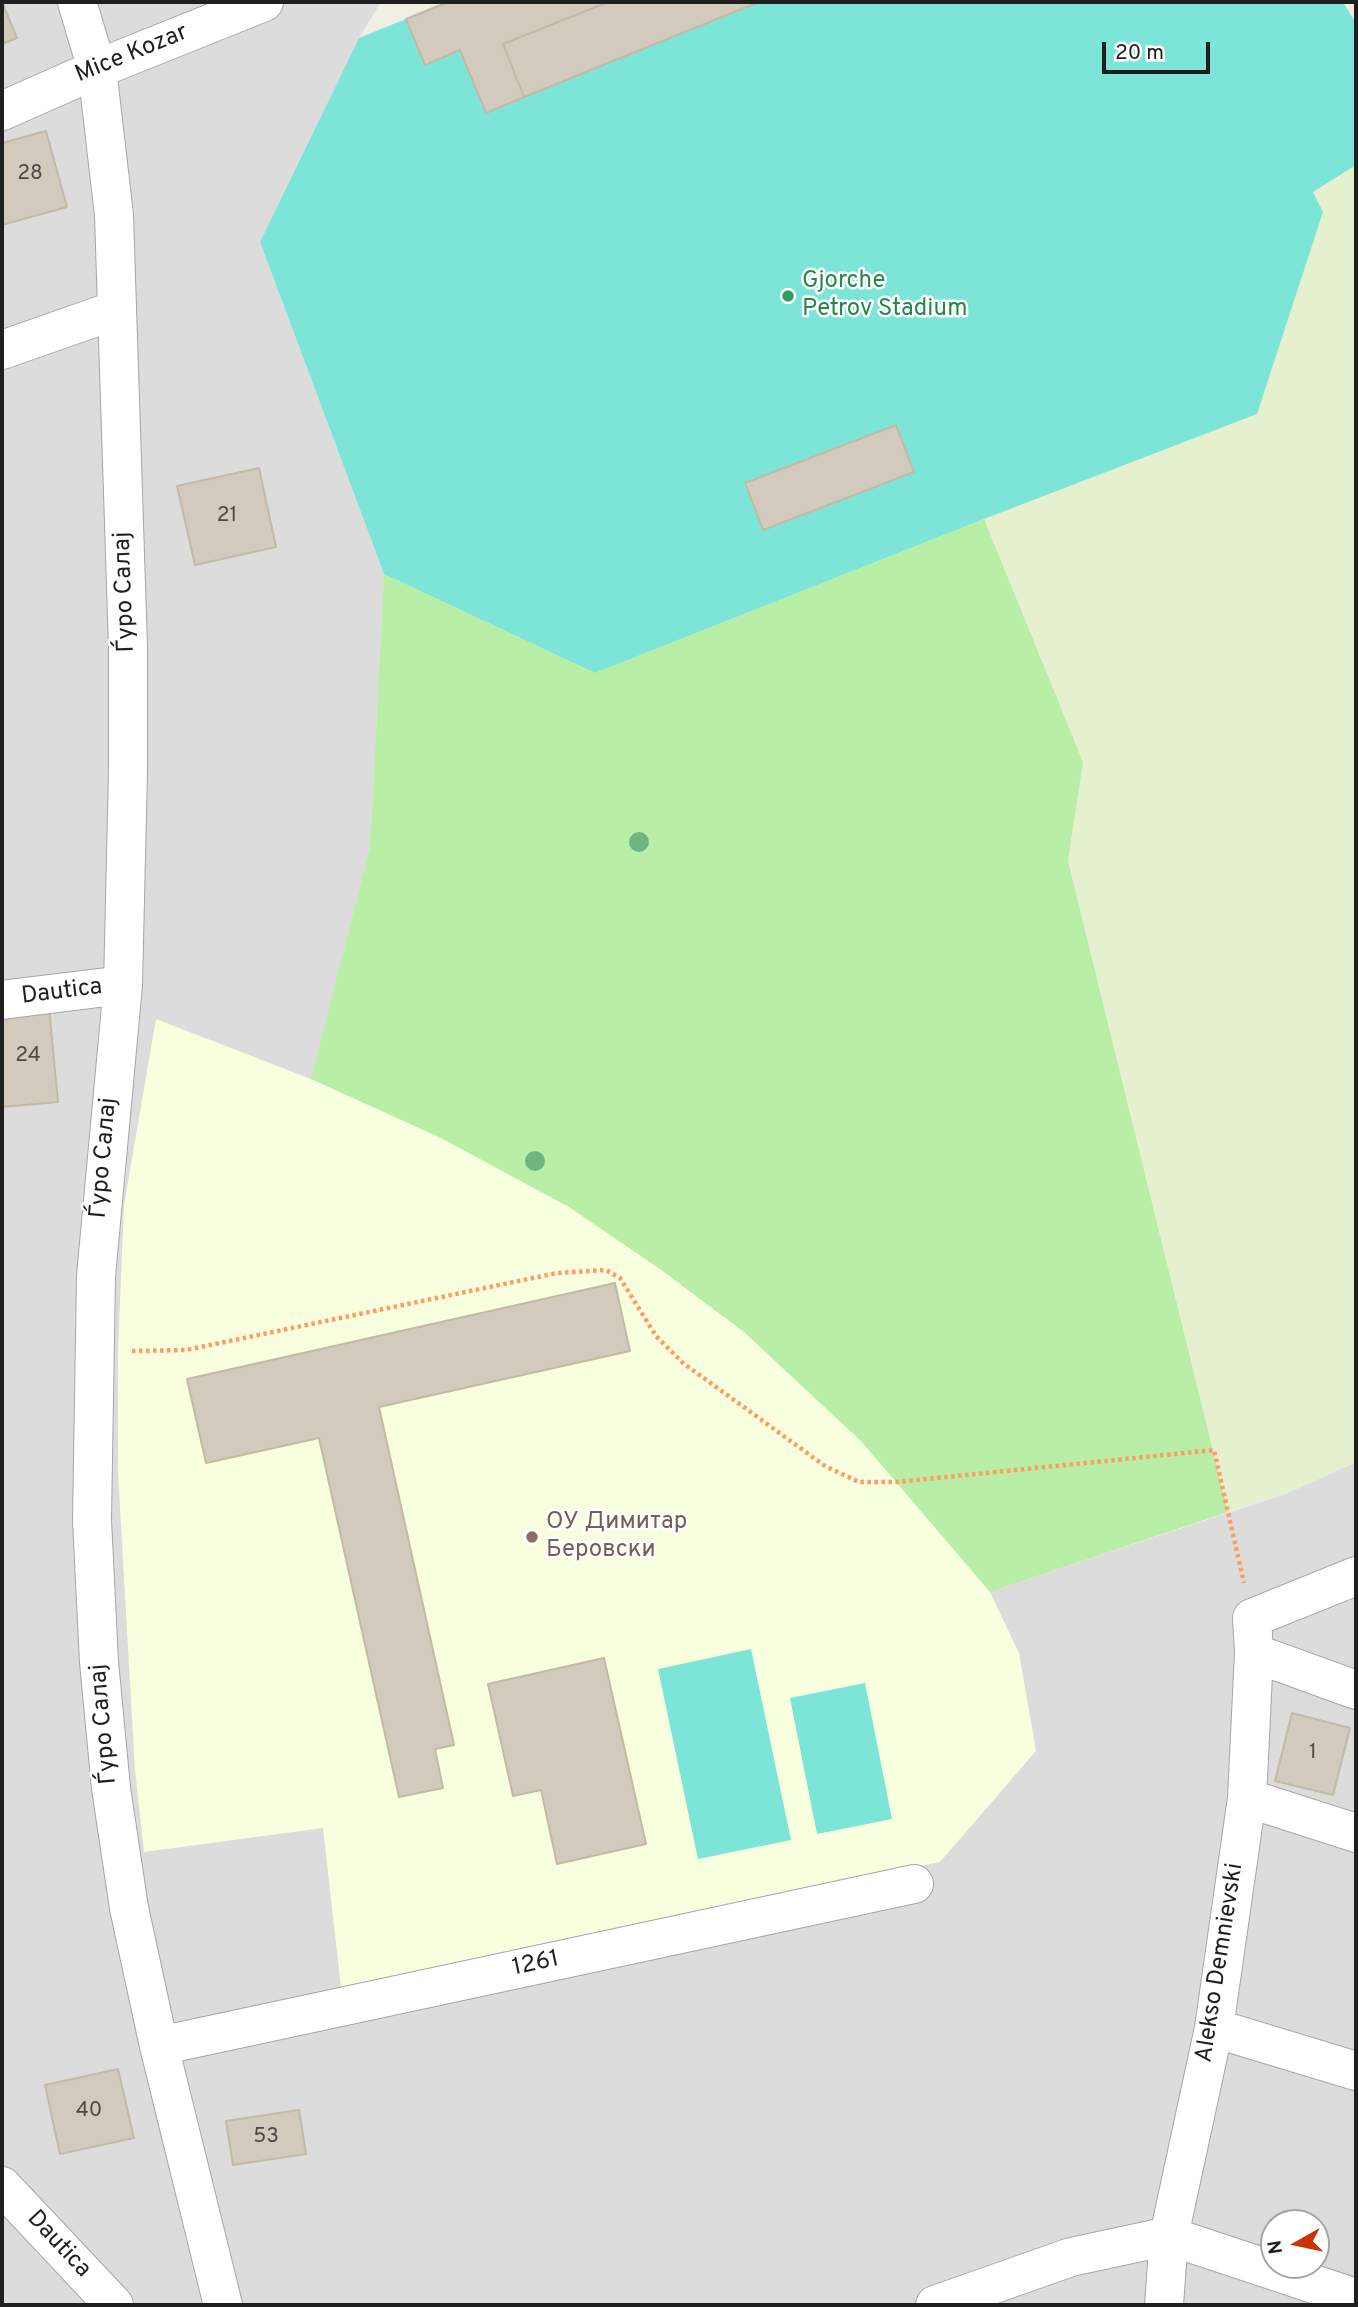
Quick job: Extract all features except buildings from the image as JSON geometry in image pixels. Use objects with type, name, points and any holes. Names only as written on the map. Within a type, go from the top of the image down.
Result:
[{"type":"street","name":"Ѓуро Салај","points":[[77,2],[97,69],[114,215],[128,647],[123,985],[100,1210],[94,1349],[92,1520],[99,1662],[111,1788],[125,1881],[159,2046],[223,2305]]},
{"type":"street","name":"Mice Kozar","points":[[2,111],[97,69],[264,2]]},
{"type":"street","points":[[2,350],[116,310]]},
{"type":"street","name":"Dautica","points":[[2,1000],[123,985]]},
{"type":"street","points":[[1253,1636],[1356,1576]]},
{"type":"street","points":[[1253,1636],[1356,1690]]},
{"type":"street","name":"Alekso Demnievski","points":[[1164,2305],[1169,2236],[1214,2028],[1247,1798],[1253,1636]]},
{"type":"street","points":[[1247,1798],[1356,1833]]},
{"type":"street","name":"1261","points":[[159,2046],[914,1884]]},
{"type":"street","points":[[1214,2028],[1356,2071]]},
{"type":"street","name":"Dautica","points":[[2,2186],[114,2305]]},
{"type":"street","points":[[935,2305],[1071,2257],[1169,2236],[1356,2298]]},
{"type":"path","points":[[94,1349],[164,1352],[186,1350],[557,1273],[606,1270],[620,1278],[656,1336],[683,1363],[825,1466],[859,1482],[897,1482],[1214,1450],[1253,1636]]},
{"type":"shaded area","points":[[2,2],[381,2],[359,38],[260,242],[384,574],[370,847],[312,1079],[990,1592],[1288,1493],[1356,1462],[1356,2305],[2,2305]]},
{"type":"shaded area","name":"Gjorche Petrov Stadium","points":[[448,2],[1343,2],[1356,23],[1356,165],[1313,192],[1323,212],[1257,414],[595,673],[384,574],[260,242],[359,38]]},
{"type":"shaded area","points":[[1356,165],[1356,1462],[1288,1493],[1228,1512],[1068,861],[1083,762],[984,519],[1257,414],[1278,349],[1313,192]]},
{"type":"shaded area","name":"ОУ Димитар Беровски","points":[[156,1019],[311,1079],[441,1138],[569,1207],[660,1269],[744,1332],[861,1441],[990,1592],[1019,1653],[1036,1751],[940,1862],[341,1987],[323,1828],[144,1852],[135,1770],[118,1473],[118,1350],[124,1205]]},
{"type":"shaded area","points":[[751,1649],[791,1840],[698,1859],[658,1669]]},
{"type":"shaded area","points":[[865,1683],[892,1819],[817,1834],[790,1698]]},
{"type":"green space","points":[[984,519],[1083,762],[1068,861],[1228,1512],[990,1592],[861,1441],[744,1332],[660,1269],[569,1207],[441,1138],[311,1079],[370,847],[384,574],[595,673]]},
{"type":"place","name":"Gjorche Petrov Stadium","points":[[788,296]]},
{"type":"place","name":"ОУ Димитар Беровски","points":[[532,1537]]}]
